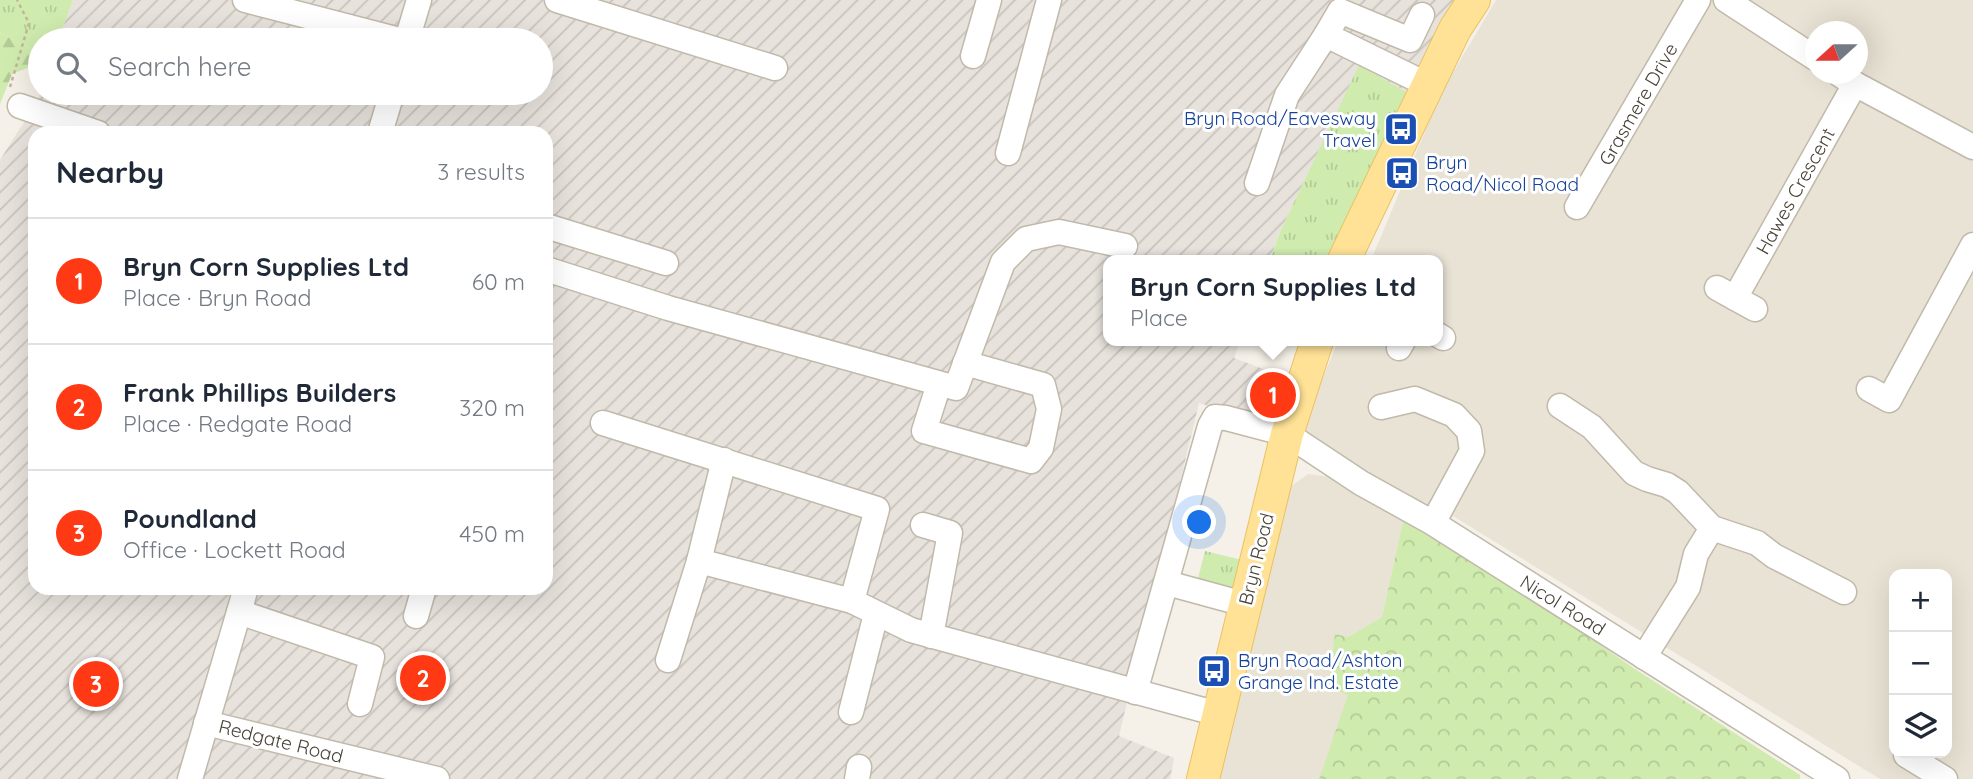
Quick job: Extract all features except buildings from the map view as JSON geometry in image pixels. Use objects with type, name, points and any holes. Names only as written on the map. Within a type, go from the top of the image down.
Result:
[{"type":"main road","points":[[1346,255],[1455,29],[1474,0]]},
{"type":"main road","name":"Bryn Road","points":[[1203,779],[1287,434],[1315,346]]},
{"type":"street","points":[[245,0],[354,28]]},
{"type":"street","points":[[411,28],[419,0]]},
{"type":"street","points":[[557,0],[775,68]]},
{"type":"street","points":[[973,56],[989,0]]},
{"type":"street","points":[[1008,153],[1049,0]]},
{"type":"street","name":"Grasmere Drive","points":[[1578,208],[1699,0]]},
{"type":"street","points":[[1726,0],[1805,51]]},
{"type":"street","points":[[1257,183],[1287,95],[1340,11],[1410,40],[1422,15]]},
{"type":"street","points":[[1326,35],[1428,85]]},
{"type":"street","name":"Hawes Crescent","points":[[1736,298],[1844,84]]},
{"type":"street","points":[[1856,84],[1973,146]]},
{"type":"street","points":[[15,97],[28,103]]},
{"type":"street","points":[[34,105],[83,126]]},
{"type":"street","points":[[382,126],[388,105]]},
{"type":"street","points":[[553,228],[666,263]]},
{"type":"street","points":[[553,271],[668,308],[956,388],[1003,262],[1026,239],[1059,232],[1125,246]]},
{"type":"street","points":[[1869,388],[1889,400],[1973,245]]},
{"type":"street","points":[[939,384],[924,431],[1031,461],[1041,448],[1049,410],[1043,385],[965,363]]},
{"type":"street","points":[[1381,407],[1415,398],[1454,415],[1469,431],[1472,451],[1433,523]]},
{"type":"street","points":[[1558,405],[1592,427],[1634,472],[1678,492],[1712,528],[1757,543],[1774,556],[1847,593]]},
{"type":"street","name":"Nicol Road","points":[[1167,583],[1210,426],[1215,417],[1287,434],[1361,483],[1433,523],[1837,779]]},
{"type":"street","points":[[603,423],[877,509],[852,601]]},
{"type":"street","points":[[668,660],[699,561],[724,460]]},
{"type":"street","points":[[923,525],[950,533],[931,636]]},
{"type":"street","points":[[1644,657],[1688,587],[1696,554],[1712,528]]},
{"type":"street","points":[[699,561],[852,601],[911,630],[931,636],[1218,714]]},
{"type":"street","points":[[1135,692],[1167,583],[1244,604]]},
{"type":"street","points":[[190,779],[244,595]]},
{"type":"street","points":[[416,615],[422,595]]},
{"type":"street","points":[[239,612],[372,657],[360,704]]},
{"type":"street","points":[[851,712],[876,614]]},
{"type":"street","name":"Redgate Road","points":[[206,723],[437,779]]},
{"type":"street","points":[[1911,758],[1945,779]]},
{"type":"path","points":[[17,0],[29,23],[28,28]]},
{"type":"path","points":[[15,97],[28,28]]},
{"type":"shaded area","points":[[73,0],[1467,0],[1409,93],[1359,66],[1279,234],[1272,255],[1103,255],[1103,346],[1238,346],[1234,358],[1293,380],[1279,427],[1199,403],[1119,736],[1174,758],[1170,779],[0,779],[0,160],[35,105],[553,105],[553,28],[62,28]]},
{"type":"shaded area","points":[[1496,0],[1973,0],[1973,779],[1880,779],[1453,516],[1444,527],[1302,429],[1336,346],[1443,346],[1443,255],[1373,255],[1442,91]]},
{"type":"shaded area","points":[[1308,474],[1332,477],[1405,512],[1382,617],[1348,637],[1335,634],[1349,695],[1319,779],[1206,779],[1290,487]]},
{"type":"green space","points":[[0,0],[73,0],[62,28],[28,28],[28,48],[0,33]]},
{"type":"green space","points":[[0,33],[28,48],[28,68],[12,74],[0,104]]},
{"type":"green space","points":[[1359,65],[1415,97],[1344,255],[1272,255],[1280,232]]},
{"type":"green space","points":[[1405,512],[1635,669],[1800,775],[1800,779],[1319,779],[1348,695],[1328,686],[1335,634],[1348,637],[1382,617]]},
{"type":"green space","points":[[1205,551],[1242,560],[1234,595],[1196,586]]},
{"type":"place","name":"Bryn Road/Eavesway Travel","points":[[1401,129]]},
{"type":"place","name":"Bryn Road/Nicol Road","points":[[1402,173]]},
{"type":"place","name":"Bryn Corn Supplies Ltd","points":[[1273,395]]},
{"type":"place","name":"Bryn Road/Ashton Grange Ind. Estate","points":[[1214,671]]},
{"type":"place","name":"Frank Phillips Builders","points":[[423,678]]},
{"type":"place","name":"Poundland","points":[[96,684]]}]
